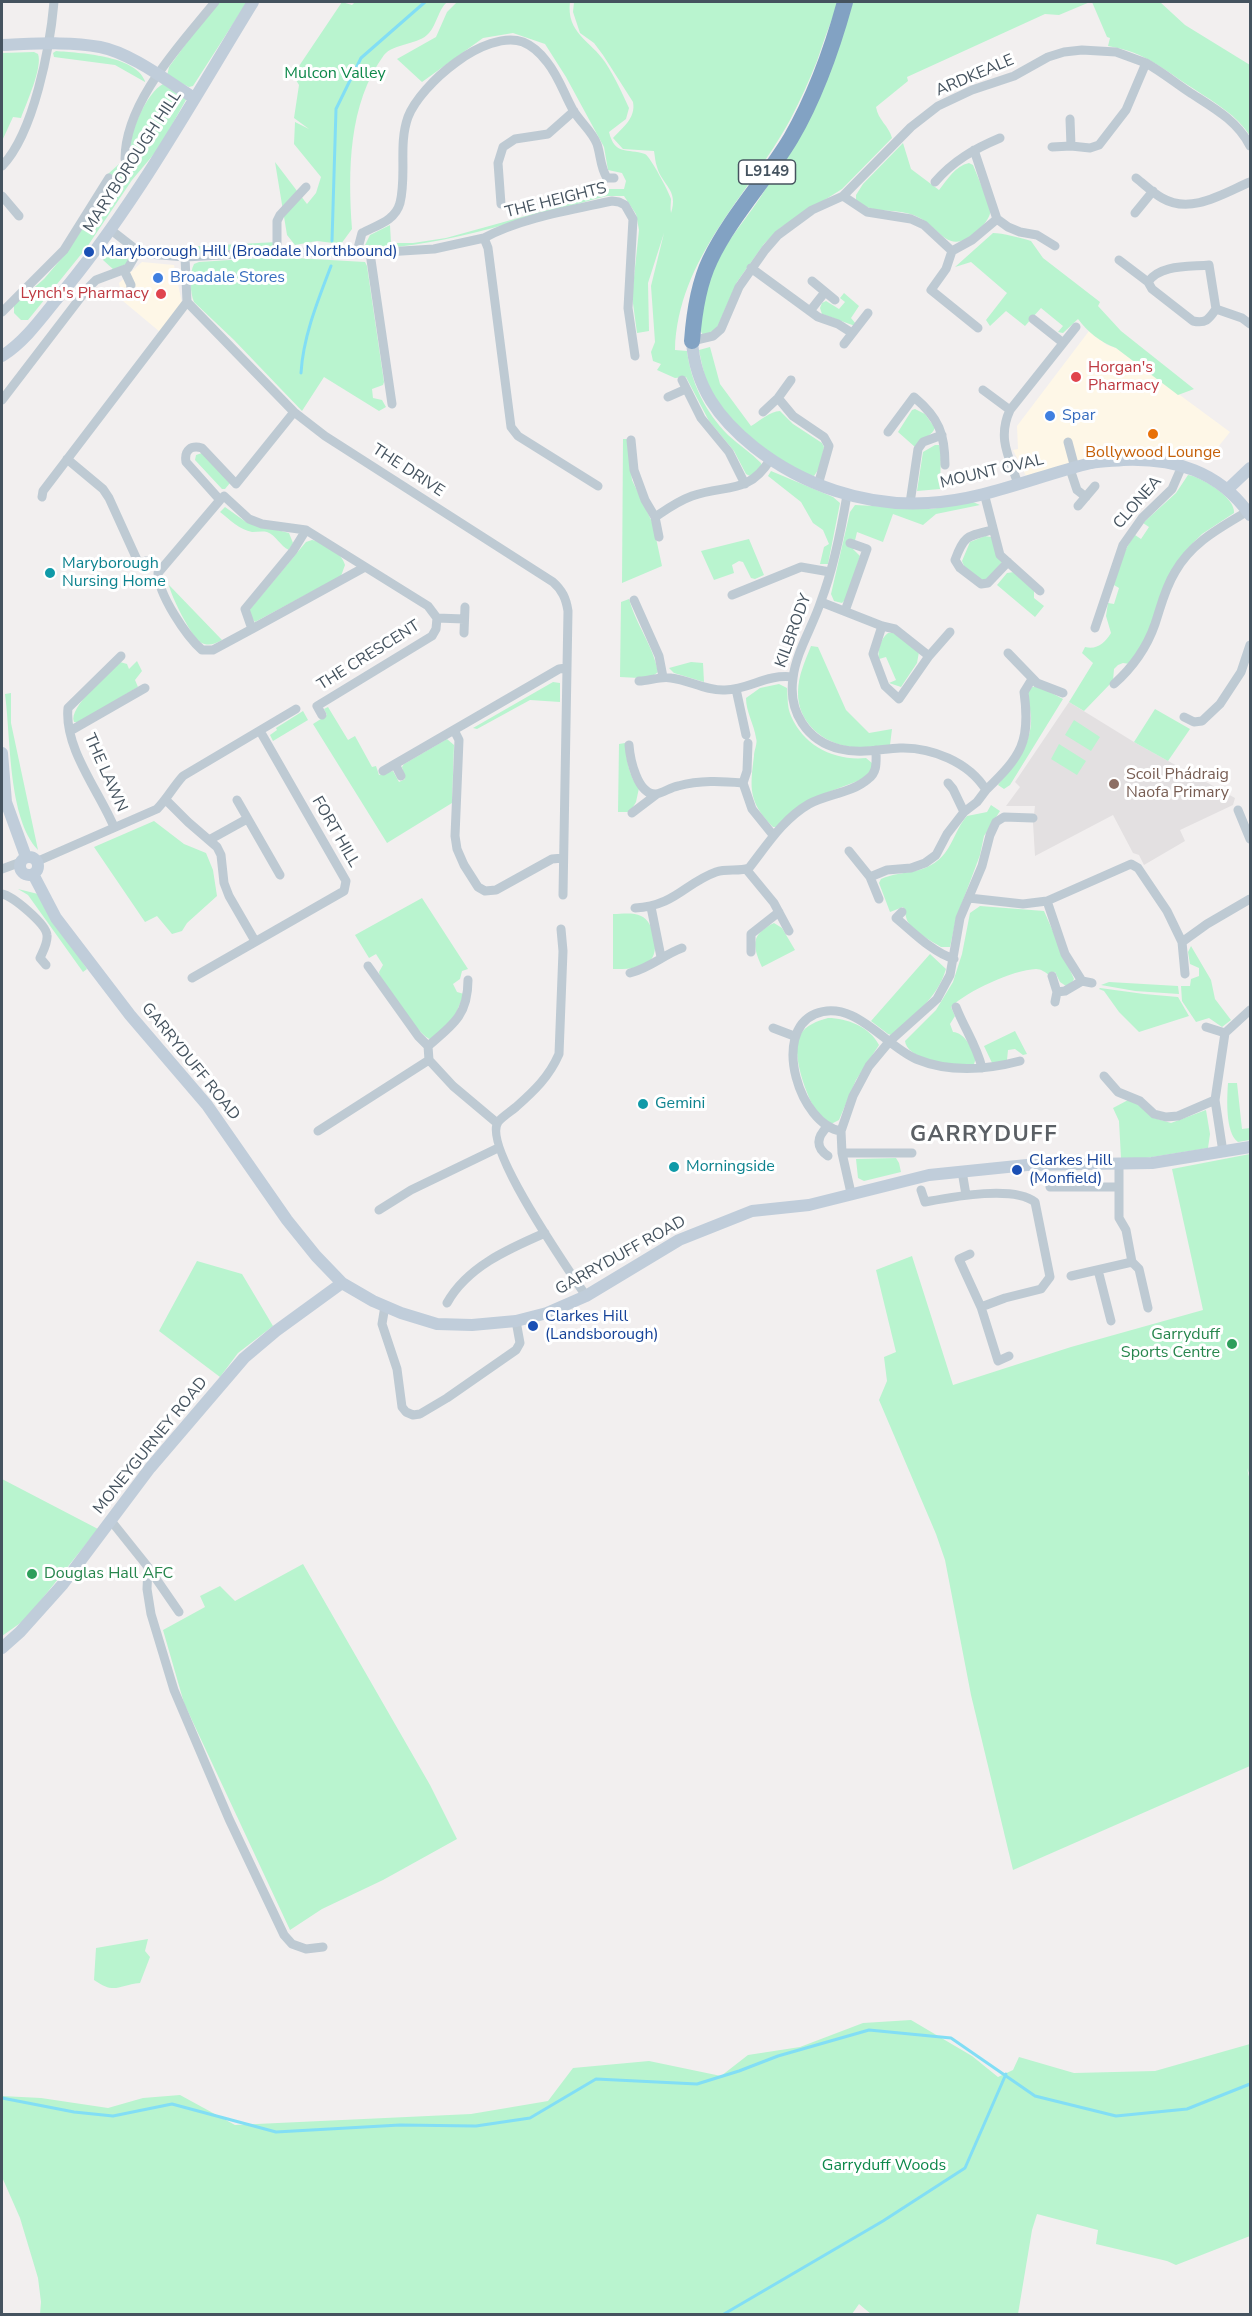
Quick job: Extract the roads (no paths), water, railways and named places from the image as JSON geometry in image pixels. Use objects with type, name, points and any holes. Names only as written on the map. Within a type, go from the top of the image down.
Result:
[{"type":"highway","name":"L9149","points":[[692,341],[699,292],[709,262],[725,233],[790,138],[815,90],[833,45],[845,2]]},
{"type":"street","points":[[2,166],[20,139],[31,113],[48,44],[54,2]]},
{"type":"street","points":[[125,159],[125,144],[136,112],[190,30],[215,2]]},
{"type":"street","name":"MARYBOROUGH HILL","points":[[2,356],[27,335],[111,230],[253,2]]},
{"type":"street","points":[[357,252],[362,233],[389,221],[399,204],[403,140],[411,112],[422,93],[441,74],[467,56],[494,43],[508,40],[523,42],[536,49],[548,63],[574,111],[596,143],[602,170],[607,178],[614,178]]},
{"type":"street","points":[[2,45],[48,44],[100,47],[117,52],[194,98]]},
{"type":"street","name":"ARDKEALE","points":[[692,341],[714,336],[721,329],[739,286],[751,267],[778,235],[792,222],[843,196],[882,155],[927,114],[972,90],[1014,76],[1048,57],[1082,50],[1116,52],[1146,63],[1167,74],[1228,118],[1251,146]]},
{"type":"street","points":[[1052,147],[1090,148],[1099,145],[1126,110],[1146,63]]},
{"type":"street","points":[[501,204],[498,163],[503,147],[515,139],[548,134],[574,111]]},
{"type":"street","points":[[1070,119],[1071,146]]},
{"type":"street","points":[[935,182],[947,168],[974,150],[1000,138]]},
{"type":"street","points":[[974,150],[997,219],[1008,227],[1037,235],[1055,246]]},
{"type":"street","points":[[2,312],[64,250],[109,178]]},
{"type":"street","points":[[1136,178],[1174,204],[1205,202],[1251,182]]},
{"type":"street","points":[[277,252],[277,221],[306,187]]},
{"type":"street","points":[[1136,213],[1153,191]]},
{"type":"street","points":[[2,196],[19,216]]},
{"type":"street","points":[[843,196],[867,212],[911,219],[924,225],[952,251]]},
{"type":"street","name":"THE HEIGHTS","points":[[138,251],[149,254],[190,256],[277,252],[370,253],[434,249],[484,238],[495,232],[559,213],[612,201],[619,202],[625,205],[633,219],[628,308],[635,357]]},
{"type":"street","points":[[978,328],[931,290],[946,269],[952,251],[972,240],[991,221],[997,219]]},
{"type":"street","points":[[2,400],[60,323],[96,280],[124,270],[138,251],[111,230]]},
{"type":"street","points":[[484,238],[488,248],[511,427],[518,436],[598,486]]},
{"type":"street","points":[[370,253],[392,404]]},
{"type":"street","points":[[42,497],[43,491],[128,379],[190,305],[190,256]]},
{"type":"street","points":[[1119,260],[1192,321],[1201,323],[1208,321],[1216,309],[1209,265],[1162,270],[1152,276],[1148,282]]},
{"type":"street","points":[[751,267],[818,317],[838,324],[852,333]]},
{"type":"street","points":[[124,270],[131,285],[130,293]]},
{"type":"street","points":[[812,281],[835,300]]},
{"type":"street","points":[[810,311],[825,292]]},
{"type":"street","name":"THE DRIVE","points":[[190,305],[294,412],[334,441],[553,582],[561,590],[568,611],[563,895]]},
{"type":"street","points":[[1216,309],[1242,318],[1251,324]]},
{"type":"street","points":[[844,344],[868,313]]},
{"type":"street","points":[[1034,319],[1062,342]]},
{"type":"street","points":[[1018,484],[1005,447],[1004,423],[1010,410],[1076,327]]},
{"type":"street","name":"MOUNT OVAL","points":[[692,341],[698,375],[708,400],[722,418],[770,460],[818,485],[847,495],[885,502],[958,500],[1093,463],[1163,461],[1207,475],[1228,489],[1249,513]]},
{"type":"street","points":[[763,412],[778,399],[791,380]]},
{"type":"street","points":[[668,397],[684,384],[701,418],[729,452],[745,484]]},
{"type":"street","points":[[983,390],[1010,410]]},
{"type":"street","points":[[888,432],[917,393],[942,435],[945,465]]},
{"type":"street","points":[[778,399],[793,416],[824,437],[829,446],[818,485]]},
{"type":"street","points":[[294,412],[236,484],[158,573],[158,580],[174,613],[192,641],[202,650],[213,650],[364,567]]},
{"type":"street","points":[[910,503],[918,449],[923,442],[942,435]]},
{"type":"street","points":[[631,440],[634,470],[645,500],[655,517],[659,537]]},
{"type":"street","points":[[1068,442],[1077,490],[1086,496]]},
{"type":"street","name":"THE CRESCENT","points":[[236,484],[202,448],[195,446],[188,449],[185,455],[186,462],[222,498],[249,519],[262,524],[306,530],[428,606],[437,618],[436,629],[425,642],[317,706],[322,716]]},
{"type":"street","points":[[67,459],[102,489],[109,498],[139,564],[146,561]]},
{"type":"street","points":[[655,517],[693,496],[745,484],[759,476],[770,460]]},
{"type":"street","name":"CLONEA","points":[[1095,628],[1123,545],[1142,518],[1172,489],[1182,466]]},
{"type":"street","points":[[1228,489],[1251,468]]},
{"type":"street","points":[[1078,506],[1095,486]]},
{"type":"street","points":[[984,493],[1000,555],[1040,591]]},
{"type":"street","name":"KILBRODY","points":[[847,495],[830,572],[793,677],[796,715],[807,731],[824,744],[842,750],[902,748],[929,752],[945,757],[966,769],[986,790]]},
{"type":"street","points":[[1114,684],[1141,653],[1155,625],[1164,596],[1176,571],[1194,546],[1210,533],[1249,513]]},
{"type":"street","points":[[252,629],[245,609],[293,551],[306,530]]},
{"type":"street","points":[[992,530],[968,536],[962,543],[956,560],[960,568],[981,584],[988,583],[1008,562]]},
{"type":"street","points":[[845,611],[867,549],[850,543]]},
{"type":"street","name":"KILBRODY","points":[[732,595],[801,567],[830,572]]},
{"type":"street","points":[[634,600],[659,656],[663,677]]},
{"type":"street","points":[[821,602],[902,633],[929,656]]},
{"type":"street","points":[[464,633],[465,607]]},
{"type":"street","name":"THE CRESCENT","points":[[437,618],[464,619]]},
{"type":"street","points":[[882,626],[873,654],[885,686],[899,699],[929,656],[950,632]]},
{"type":"street","points":[[1184,717],[1194,722],[1202,721],[1220,704],[1241,672],[1251,645]]},
{"type":"street","points":[[1008,653],[1032,679],[1063,693]]},
{"type":"street","name":"THE LAWN","points":[[114,827],[81,762],[67,718],[68,708],[121,656]]},
{"type":"street","points":[[383,771],[559,669],[566,668]]},
{"type":"street","points":[[639,681],[663,677],[710,688],[736,689],[771,677],[793,677]]},
{"type":"street","points":[[870,877],[887,870],[911,868],[925,863],[936,855],[947,834],[964,812],[977,802],[1019,751],[1025,737],[1027,715],[1024,692],[1032,679]]},
{"type":"street","name":"THE LAWN","points":[[70,731],[145,688]]},
{"type":"street","points":[[736,689],[747,739],[747,771],[743,783],[752,809],[773,835]]},
{"type":"street","points":[[2,869],[157,809],[183,776],[296,709]]},
{"type":"street","points":[[454,730],[459,740],[456,843],[464,866],[478,887],[485,891],[496,890],[552,859],[563,858]]},
{"type":"street","name":"FORT HILL","points":[[192,978],[344,891],[345,881],[260,731]]},
{"type":"street","points":[[629,744],[634,773],[649,792],[657,794]]},
{"type":"street","points":[[635,908],[651,907],[679,895],[716,872],[746,869],[773,835],[809,804],[869,779],[875,772],[876,750]]},
{"type":"street","points":[[2,753],[6,802],[28,860]]},
{"type":"street","points":[[395,764],[401,776]]},
{"type":"street","points":[[632,813],[657,794],[679,785],[707,781],[743,783]]},
{"type":"street","points":[[948,783],[964,812]]},
{"type":"street","points":[[166,800],[217,847],[221,855],[224,884],[255,941]]},
{"type":"street","points":[[237,800],[280,875]]},
{"type":"street","points":[[1238,810],[1251,839]]},
{"type":"street","points":[[851,1193],[842,1153],[841,1131],[858,1086],[869,1066],[889,1042],[937,999],[950,975],[960,918],[982,866],[990,834],[996,822],[1004,817],[1033,818]]},
{"type":"street","points":[[209,840],[247,819]]},
{"type":"street","points":[[849,851],[870,877],[879,899]]},
{"type":"street","name":"GARRYDUFF ROAD","points":[[28,860],[39,867],[33,874],[56,918],[130,1015],[207,1105],[287,1220],[316,1256],[342,1283],[385,1306],[437,1324],[472,1325],[516,1321],[547,1313],[586,1296],[679,1240],[738,1216],[762,1209],[809,1205],[928,1175],[1027,1165],[1152,1163],[1251,1147]]},
{"type":"street","points":[[969,898],[1023,904],[1047,901],[1131,864],[1138,868],[1167,911],[1182,942],[1185,974]]},
{"type":"street","points":[[746,869],[779,912],[789,931]]},
{"type":"street","points":[[2,894],[9,896],[44,926],[48,933],[47,942],[40,958],[46,965]]},
{"type":"street","points":[[1182,942],[1207,924],[1251,899]]},
{"type":"street","points":[[1047,901],[1065,954],[1087,982],[1057,992]]},
{"type":"street","points":[[651,907],[661,957]]},
{"type":"street","points":[[751,952],[751,934],[779,912]]},
{"type":"street","points":[[902,912],[896,918],[934,949],[954,959]]},
{"type":"street","points":[[561,929],[563,962],[559,1054],[542,1084],[497,1123],[495,1134],[498,1148],[522,1195],[586,1296]]},
{"type":"street","points":[[630,973],[652,966],[661,957],[682,948]]},
{"type":"street","points":[[368,966],[418,1036],[428,1046],[429,1060],[453,1086],[497,1123]]},
{"type":"street","points":[[1052,976],[1057,992],[1055,1002]]},
{"type":"street","points":[[428,1046],[452,1026],[460,1015],[466,1002],[468,980]]},
{"type":"street","points":[[956,1007],[978,1052],[982,1068]]},
{"type":"street","points":[[1223,1152],[1215,1100],[1226,1033],[1251,1010]]},
{"type":"street","points":[[841,1131],[827,1127],[813,1115],[795,1074],[794,1036],[801,1025],[815,1014],[831,1012],[849,1015],[866,1023],[889,1042],[914,1058],[932,1065],[955,1070],[998,1067],[1020,1061]]},
{"type":"street","points":[[1206,1027],[1226,1033]]},
{"type":"street","points":[[773,1028],[794,1036]]},
{"type":"street","points":[[318,1131],[429,1060]]},
{"type":"street","points":[[1104,1076],[1118,1092],[1140,1101],[1154,1114],[1166,1117],[1178,1116],[1215,1100]]},
{"type":"street","points":[[827,1127],[820,1134],[818,1142],[823,1153],[828,1156]]},
{"type":"street","points":[[379,1210],[411,1190],[498,1148]]},
{"type":"street","points":[[842,1153],[912,1153]]},
{"type":"street","points":[[1119,1164],[1119,1218],[1126,1230],[1132,1262],[1139,1269],[1148,1308]]},
{"type":"street","points":[[962,1171],[966,1195]]},
{"type":"street","points":[[1050,1187],[1119,1187]]},
{"type":"street","points":[[921,1190],[925,1202],[985,1193],[1029,1198],[1035,1202],[1050,1277],[1041,1289],[981,1307]]},
{"type":"street","points":[[447,1303],[455,1288],[467,1277],[499,1255],[545,1233]]},
{"type":"street","points":[[970,1254],[959,1259],[981,1307],[998,1361],[1009,1356]]},
{"type":"street","points":[[1071,1276],[1132,1262]]},
{"type":"street","points":[[1098,1270],[1111,1321]]},
{"type":"street","name":"MONEYGURNEY ROAD","points":[[2,1648],[20,1632],[63,1584],[112,1522],[150,1468],[244,1358],[276,1331],[342,1283]]},
{"type":"street","points":[[385,1306],[382,1324],[397,1369],[402,1407],[413,1415],[420,1414],[447,1398],[516,1350],[520,1343],[516,1321]]},
{"type":"street","points":[[112,1522],[148,1567],[179,1612]]},
{"type":"street","points":[[148,1567],[147,1589],[151,1614],[174,1690],[229,1820],[284,1935],[292,1944],[306,1949],[323,1947]]},
{"type":"waterway","points":[[332,241],[336,109],[361,58],[425,2]]},
{"type":"waterway","points":[[301,373],[308,332],[331,266]]},
{"type":"waterway","points":[[2,2098],[74,2112],[113,2116],[172,2104],[276,2132],[400,2125],[476,2126],[530,2118],[596,2079],[697,2084],[778,2056],[869,2030],[951,2038],[1035,2096],[1116,2116],[1187,2109],[1250,2084]]},
{"type":"waterway","points":[[724,2314],[883,2221],[965,2168],[1006,2074]]},
{"type":"place","name":"Maryborough Hill (Broadale Northbound)","points":[[89,252]]},
{"type":"place","name":"Broadale Stores","points":[[158,278]]},
{"type":"place","name":"Lynch's Pharmacy","points":[[161,294]]},
{"type":"place","name":"Horgan's Pharmacy","points":[[1076,377]]},
{"type":"place","name":"Spar","points":[[1050,416]]},
{"type":"place","name":"Bollywood Lounge","points":[[1153,434]]},
{"type":"place","name":"Maryborough Nursing Home","points":[[50,573]]},
{"type":"place","name":"Scoil Phádraig Naofa Primary","points":[[1114,784]]},
{"type":"place","name":"Gemini","points":[[643,1104]]},
{"type":"place","name":"Morningside","points":[[674,1167]]},
{"type":"place","name":"Clarkes Hill (Monfield)","points":[[1017,1170]]},
{"type":"place","name":"Clarkes Hill (Landsborough)","points":[[533,1326]]},
{"type":"place","name":"Garryduff Sports Centre","points":[[1232,1344]]},
{"type":"place","name":"Douglas Hall AFC","points":[[32,1574]]},
{"type":"district","name":"GARRYDUFF","points":[[984,1136]]},
{"type":"park label","name":"Mulcon Valley","points":[[335,74]]},
{"type":"park label","name":"Garryduff Woods","points":[[884,2166]]}]
